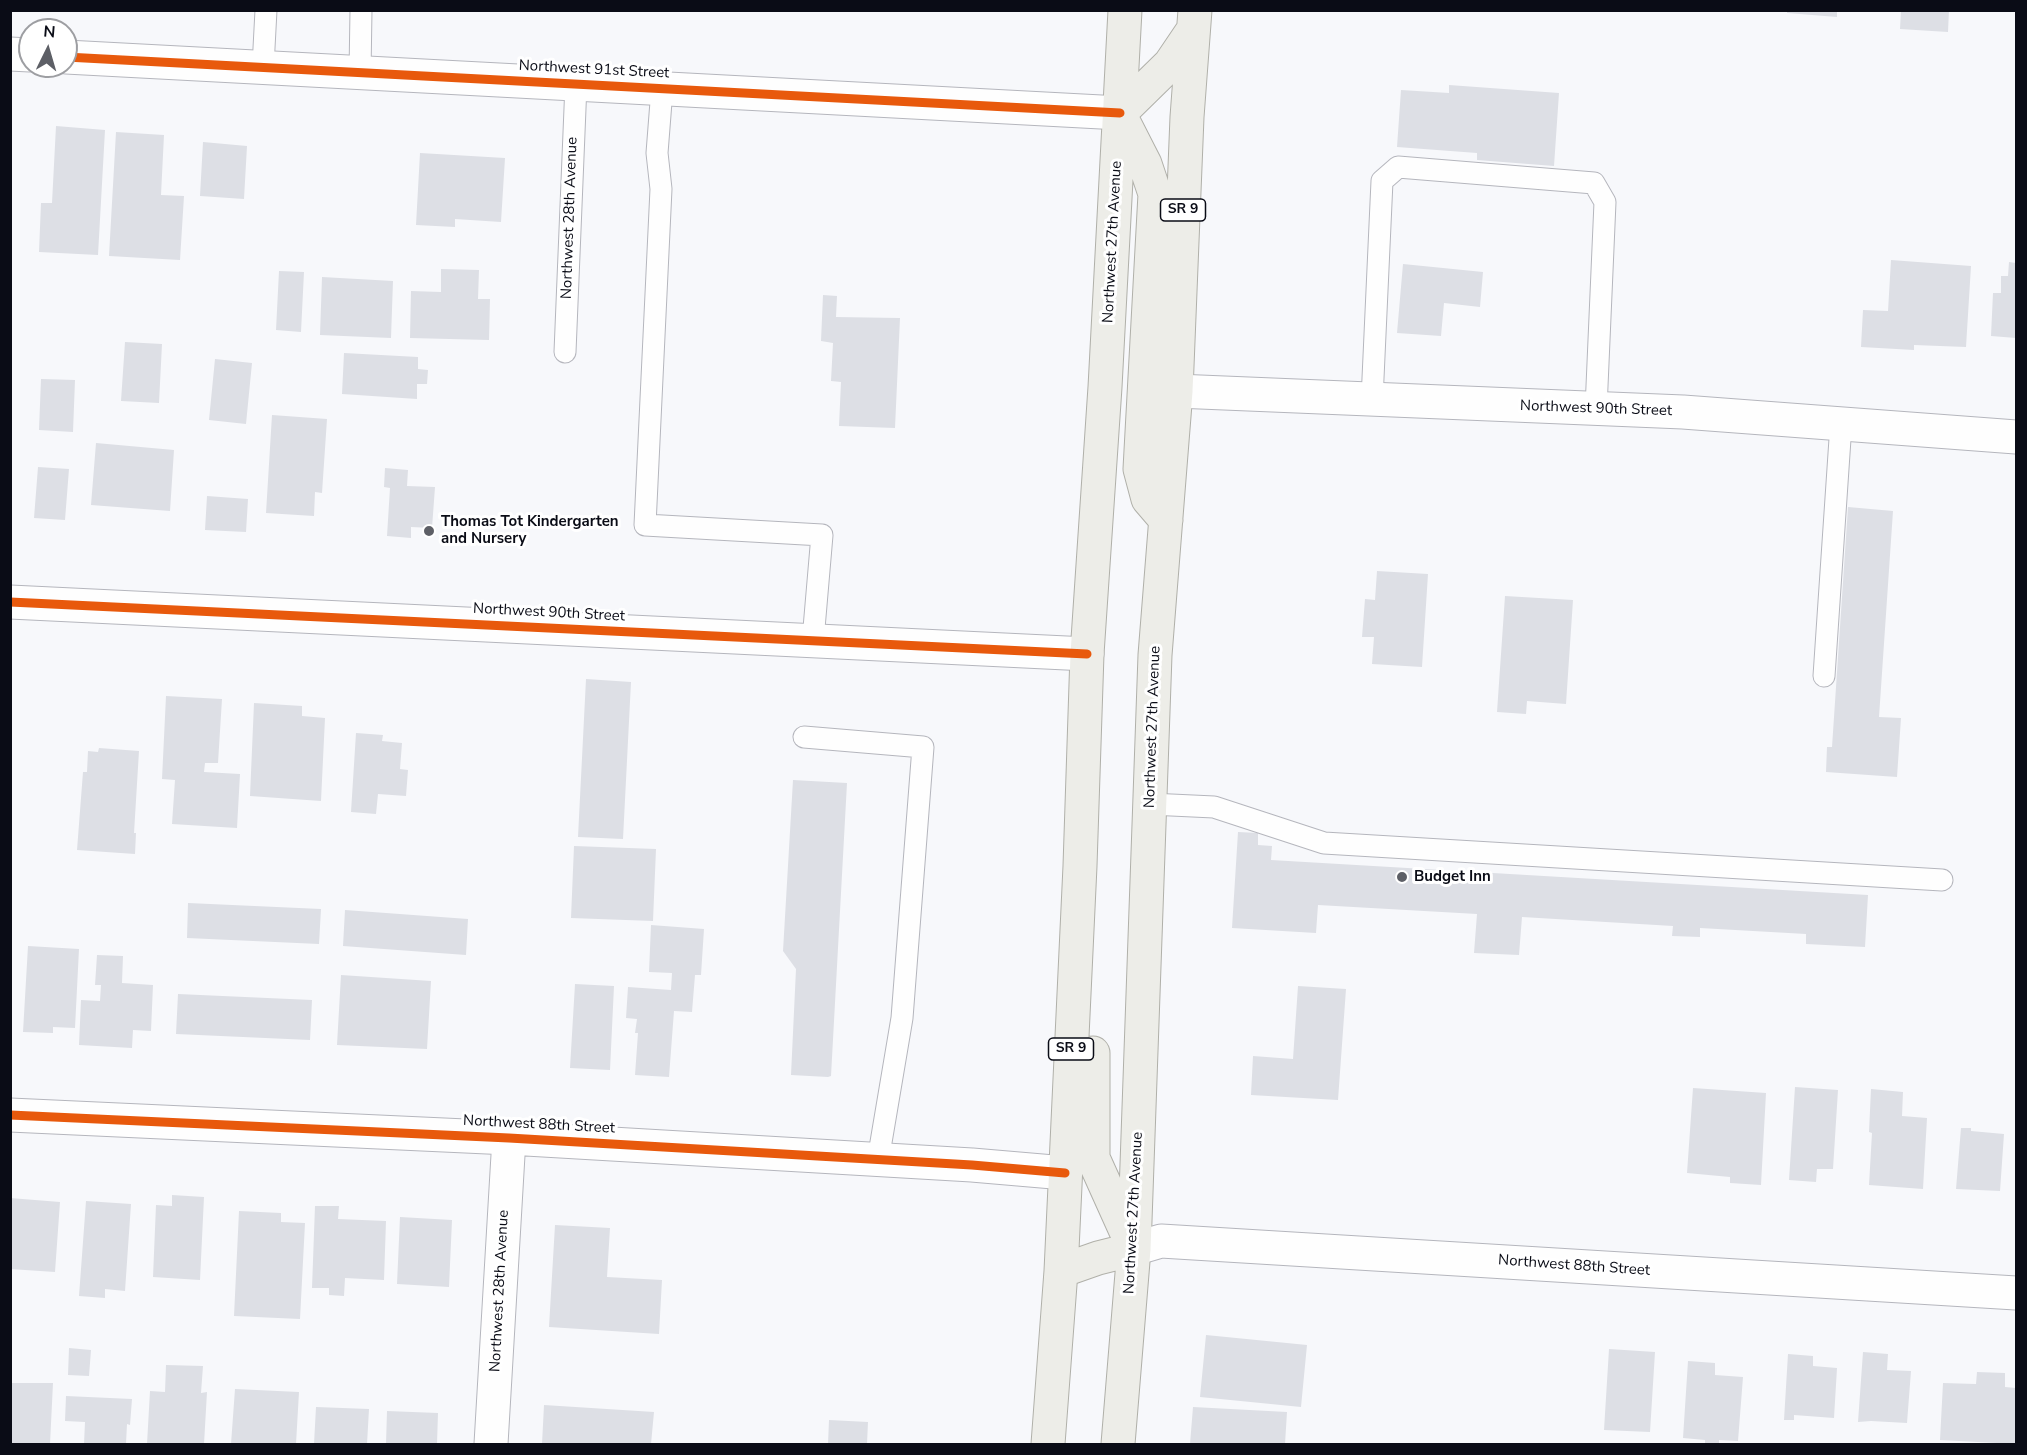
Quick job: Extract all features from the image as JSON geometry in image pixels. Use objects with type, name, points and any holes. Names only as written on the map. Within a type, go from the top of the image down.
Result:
[{"type":"main road","name":"Northwest 27th Avenue","points":[[1048,1444],[1061,1271],[1080,867],[1087,654],[1105,387],[1125,10]]},
{"type":"main road","name":"Northwest 27th Avenue","points":[[1118,1444],[1134,1249],[1155,655],[1176,391],[1187,129],[1195,20]]},
{"type":"main road","points":[[1166,520],[1148,499],[1140,469],[1155,194],[1145,164],[1120,113],[1170,64],[1195,20]]},
{"type":"main road","points":[[1061,1271],[1134,1249],[1093,1158],[1091,1092],[1096,951],[1080,867]]},
{"type":"street","name":"Northwest 91st Street","points":[[78,58],[1120,113]]},
{"type":"street","name":"Northwest 90th Street","points":[[1176,391],[1683,412],[2016,437]]},
{"type":"street","name":"Northwest 90th Street","points":[[10,602],[1087,654]]},
{"type":"street","name":"Northwest 88th Street","points":[[10,1115],[509,1138],[1065,1173]]},
{"type":"street","name":"Northwest 28th Avenue","points":[[491,1444],[509,1138]]},
{"type":"street","name":"Northwest 88th Street","points":[[1134,1249],[1161,1241],[2016,1293]]},
{"type":"lane","points":[[263,68],[266,10]]},
{"type":"lane","points":[[360,73],[361,10]]},
{"type":"lane","name":"Northwest 28th Avenue","points":[[565,352],[576,84]]},
{"type":"lane","points":[[662,89],[657,153],[661,189],[645,525],[822,535],[813,640]]},
{"type":"lane","points":[[1372,400],[1382,181],[1398,167],[1594,183],[1605,202],[1596,409]]},
{"type":"lane","points":[[1824,675],[1841,424]]},
{"type":"lane","points":[[804,737],[923,747],[902,1018],[878,1160]]},
{"type":"lane","points":[[1150,804],[1214,807],[1324,843],[1942,880]]},
{"type":"building","points":[[1787,10],[1837,10],[1837,17],[1787,13]]},
{"type":"building","points":[[1901,10],[1949,10],[1948,32],[1900,29]]},
{"type":"building","points":[[1449,85],[1559,93],[1554,166],[1477,160],[1477,153],[1397,147],[1401,90],[1449,93]]},
{"type":"building","points":[[56,126],[105,130],[98,255],[39,252],[41,203],[52,203]]},
{"type":"building","points":[[116,132],[164,135],[161,195],[184,196],[180,260],[109,256]]},
{"type":"building","points":[[203,142],[247,146],[244,199],[200,196]]},
{"type":"building","points":[[420,153],[505,158],[501,222],[455,219],[455,227],[416,225]]},
{"type":"building","points":[[1891,260],[1971,266],[1966,347],[1914,345],[1914,350],[1861,347],[1863,310],[1888,311]]},
{"type":"building","points":[[2009,262],[2016,263],[2016,338],[1991,336],[1993,293],[2001,293],[2001,276],[2008,276]]},
{"type":"building","points":[[1403,264],[1483,272],[1480,307],[1444,303],[1441,336],[1397,333]]},
{"type":"building","points":[[441,269],[479,270],[478,299],[490,299],[489,340],[410,338],[411,291],[441,292]]},
{"type":"building","points":[[279,271],[304,272],[301,332],[276,330]]},
{"type":"building","points":[[322,277],[393,281],[391,338],[320,335]]},
{"type":"building","points":[[823,295],[837,296],[836,317],[900,318],[895,428],[839,426],[841,382],[831,381],[833,343],[821,341]]},
{"type":"building","points":[[125,342],[162,344],[159,403],[121,401]]},
{"type":"building","points":[[344,353],[418,357],[418,369],[428,370],[427,384],[417,384],[417,399],[342,394]]},
{"type":"building","points":[[215,359],[252,363],[246,424],[209,420]]},
{"type":"building","points":[[41,379],[75,380],[73,432],[39,430]]},
{"type":"building","points":[[272,415],[327,419],[322,493],[315,492],[314,516],[266,513]]},
{"type":"building","points":[[96,443],[174,450],[170,511],[91,505]]},
{"type":"building","points":[[38,467],[69,469],[65,520],[34,518]]},
{"type":"building","points":[[385,468],[408,470],[407,486],[435,487],[432,528],[411,527],[411,538],[387,536],[390,488],[384,487]]},
{"type":"building","points":[[207,496],[248,499],[246,532],[205,530]]},
{"type":"building","points":[[1848,507],[1893,511],[1879,717],[1901,718],[1897,777],[1826,772],[1827,747],[1832,747]]},
{"type":"building","points":[[1377,571],[1428,574],[1422,667],[1372,664],[1374,637],[1362,637],[1365,599],[1375,600]]},
{"type":"building","points":[[1505,596],[1573,600],[1566,704],[1527,701],[1526,714],[1497,712]]},
{"type":"building","points":[[586,679],[631,682],[623,839],[578,837]]},
{"type":"building","points":[[166,696],[222,699],[218,763],[205,763],[204,772],[240,774],[237,828],[172,824],[175,780],[162,779]]},
{"type":"building","points":[[254,703],[302,706],[302,716],[325,718],[321,801],[250,796]]},
{"type":"building","points":[[356,733],[383,735],[382,741],[402,743],[400,769],[408,770],[406,796],[378,794],[376,814],[351,812]]},
{"type":"building","points":[[99,748],[139,751],[134,833],[136,833],[135,854],[77,850],[83,772],[87,772],[88,751],[98,752]]},
{"type":"building","points":[[793,780],[847,783],[831,1076],[828,1077],[791,1075],[796,969],[783,951]]},
{"type":"building","name":"Budget Inn","points":[[1238,832],[1258,833],[1258,845],[1272,846],[1271,860],[1868,895],[1865,947],[1806,944],[1806,934],[1700,928],[1700,937],[1672,936],[1673,926],[1522,917],[1519,955],[1474,953],[1477,914],[1318,905],[1316,933],[1232,928]]},
{"type":"building","points":[[574,846],[656,849],[653,921],[571,918]]},
{"type":"building","points":[[188,903],[321,909],[319,944],[187,938]]},
{"type":"building","points":[[345,910],[468,919],[466,955],[343,946]]},
{"type":"building","points":[[651,925],[704,929],[701,975],[695,975],[692,1012],[674,1011],[669,1077],[635,1075],[637,1019],[626,1018],[628,987],[671,990],[672,973],[649,972]]},
{"type":"building","points":[[28,946],[79,949],[75,1028],[53,1027],[53,1033],[23,1032]]},
{"type":"building","points":[[97,955],[123,956],[122,983],[153,985],[151,1031],[133,1030],[132,1048],[79,1045],[81,1000],[100,1001],[101,985],[95,985]]},
{"type":"building","points":[[341,975],[431,981],[427,1049],[337,1045]]},
{"type":"building","points":[[575,984],[614,986],[610,1070],[570,1068]]},
{"type":"building","points":[[1298,986],[1346,989],[1338,1100],[1251,1095],[1253,1056],[1293,1059]]},
{"type":"building","points":[[178,994],[312,1000],[310,1040],[176,1034]]},
{"type":"building","points":[[1795,1087],[1838,1090],[1833,1169],[1817,1169],[1816,1182],[1789,1180]]},
{"type":"building","points":[[1693,1088],[1766,1093],[1761,1185],[1730,1183],[1730,1177],[1687,1173]]},
{"type":"building","points":[[1871,1089],[1903,1092],[1902,1116],[1927,1118],[1923,1189],[1869,1185],[1872,1133],[1869,1132]]},
{"type":"building","points":[[1961,1128],[2004,1134],[2000,1191],[1956,1189]]},
{"type":"building","points":[[172,1195],[204,1197],[200,1280],[153,1277],[156,1205],[172,1206]]},
{"type":"building","points":[[10,1198],[60,1202],[55,1272],[10,1269]]},
{"type":"building","points":[[86,1201],[131,1204],[125,1291],[105,1289],[105,1298],[79,1296]]},
{"type":"building","points":[[315,1206],[339,1206],[338,1219],[386,1221],[384,1280],[345,1278],[344,1296],[329,1295],[329,1288],[312,1288]]},
{"type":"building","points":[[239,1211],[281,1213],[281,1222],[305,1223],[300,1319],[234,1316]]},
{"type":"building","points":[[400,1217],[452,1220],[449,1287],[397,1284]]},
{"type":"building","points":[[555,1225],[610,1228],[607,1277],[662,1280],[659,1334],[549,1327]]},
{"type":"building","points":[[1206,1335],[1307,1345],[1301,1407],[1200,1397]]},
{"type":"building","points":[[69,1348],[91,1350],[89,1376],[68,1375]]},
{"type":"building","points":[[1609,1349],[1655,1352],[1650,1432],[1604,1430]]},
{"type":"building","points":[[1863,1352],[1888,1354],[1887,1370],[1911,1371],[1907,1423],[1858,1422]]},
{"type":"building","points":[[1788,1354],[1813,1356],[1813,1366],[1837,1368],[1834,1418],[1794,1415],[1794,1420],[1784,1420]]},
{"type":"building","points":[[1688,1361],[1715,1363],[1715,1375],[1743,1377],[1738,1441],[1719,1440],[1719,1444],[1705,1444],[1705,1440],[1683,1438]]},
{"type":"building","points":[[166,1365],[203,1366],[201,1393],[207,1392],[204,1444],[147,1444],[150,1391],[165,1392]]},
{"type":"building","points":[[1977,1372],[2005,1373],[2005,1387],[2016,1388],[2016,1444],[1940,1440],[1943,1383],[1976,1384]]},
{"type":"building","points":[[10,1383],[53,1383],[50,1444],[10,1444]]},
{"type":"building","points":[[235,1389],[299,1392],[296,1444],[231,1444]]},
{"type":"building","points":[[66,1396],[132,1399],[126,1444],[84,1444],[85,1422],[65,1421]]},
{"type":"building","points":[[544,1405],[654,1412],[651,1444],[542,1444]]},
{"type":"building","points":[[316,1407],[369,1409],[367,1444],[314,1444]]},
{"type":"building","points":[[1193,1407],[1287,1412],[1285,1444],[1190,1444]]},
{"type":"building","points":[[387,1411],[438,1413],[437,1444],[386,1444]]},
{"type":"building","points":[[829,1420],[868,1422],[867,1444],[828,1444]]},
{"type":"cycle path","points":[[78,58],[1120,113]]},
{"type":"cycle path","points":[[10,602],[1087,654]]},
{"type":"cycle path","points":[[10,1115],[509,1138],[972,1165],[1065,1173]]},
{"type":"place","name":"Thomas Tot Kindergarten and Nursery","points":[[429,531]]},
{"type":"place","name":"Budget Inn","points":[[1402,877]]}]
